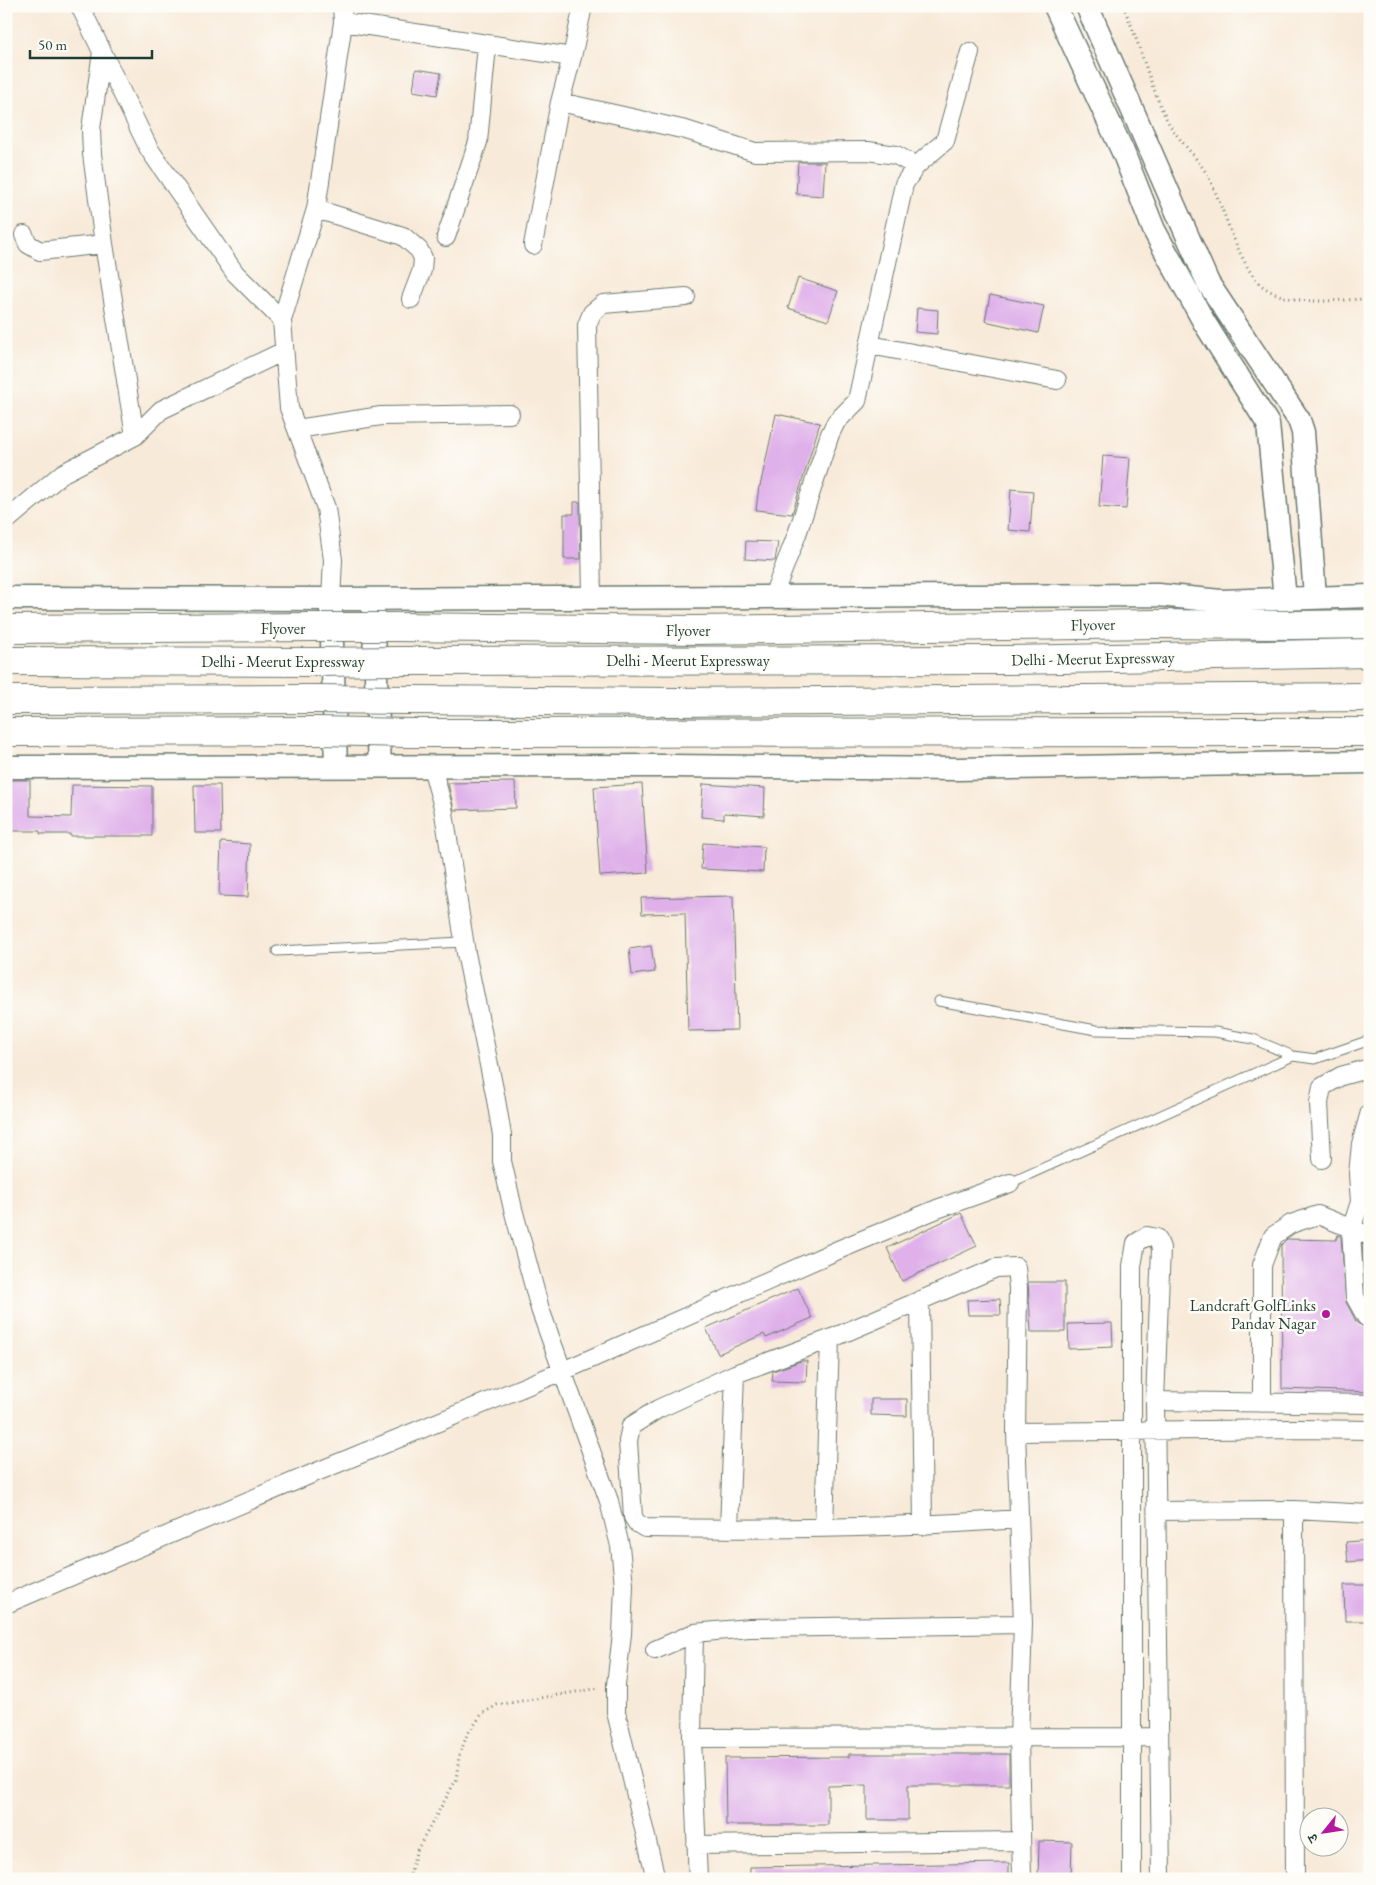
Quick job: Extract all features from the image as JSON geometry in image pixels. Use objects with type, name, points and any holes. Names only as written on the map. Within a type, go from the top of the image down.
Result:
[{"type":"highway","name":"Flyover","points":[[6,628],[376,627],[696,630],[1156,624],[1368,624]]},
{"type":"highway","name":"Delhi - Meerut Expressway","points":[[6,661],[1007,660],[1370,653]]},
{"type":"highway","points":[[6,700],[316,699],[684,702],[1370,697]]},
{"type":"highway","points":[[6,732],[1370,732]]},
{"type":"street","points":[[80,6],[141,136],[158,163],[235,273],[282,320]]},
{"type":"street","points":[[533,245],[560,102],[583,6]]},
{"type":"street","points":[[1055,6],[1123,152],[1154,230],[1204,322],[1268,424],[1285,599]]},
{"type":"street","points":[[1087,6],[1208,283],[1299,420],[1303,432],[1315,597]]},
{"type":"street","points":[[336,766],[331,599],[333,560],[326,508],[289,408],[282,320],[316,209],[343,14],[487,45],[572,57]]},
{"type":"street","points":[[446,237],[478,142],[487,45]]},
{"type":"street","points":[[102,52],[91,129],[104,244],[135,436]]},
{"type":"street","points":[[773,596],[830,434],[836,422],[856,402],[904,184],[916,166],[945,142],[970,52]]},
{"type":"street","points":[[560,102],[686,130],[755,152],[868,151],[896,155],[916,166]]},
{"type":"street","points":[[316,209],[403,236],[419,250],[424,258],[422,270],[411,299]]},
{"type":"street","points":[[24,236],[28,244],[40,251],[104,244]]},
{"type":"street","points":[[592,596],[587,325],[592,313],[603,304],[686,297]]},
{"type":"street","points":[[870,345],[1057,380]]},
{"type":"street","points":[[6,521],[63,473],[106,448],[135,436],[161,410],[284,351]]},
{"type":"street","points":[[297,429],[380,416],[510,414]]},
{"type":"street","points":[[6,598],[331,599],[592,596],[1158,595],[1221,601],[1370,596]]},
{"type":"street","points":[[372,598],[380,766]]},
{"type":"street","points":[[6,767],[669,766],[957,769],[1370,762]]},
{"type":"street","points":[[432,767],[443,807],[464,942],[495,1094],[502,1136],[502,1161],[512,1209],[540,1309],[609,1501],[620,1546],[624,1585],[622,1634],[616,1685],[616,1712],[656,1879]]},
{"type":"street","points":[[1322,1159],[1319,1103],[1322,1087],[1341,1076],[1370,1068]]},
{"type":"street","points":[[1370,1112],[1361,1144],[1358,1174],[1365,1204],[1351,1230],[1354,1297],[1366,1317],[1370,1319]]},
{"type":"street","points":[[6,1604],[304,1476],[563,1371],[838,1250],[937,1209],[1010,1183]]},
{"type":"street","points":[[1262,1403],[1262,1265],[1273,1236],[1291,1224],[1318,1215],[1351,1230],[1370,1236]]},
{"type":"street","points":[[1132,1879],[1132,1266],[1136,1243],[1147,1236],[1156,1238],[1161,1248],[1155,1401],[1161,1879]]},
{"type":"street","points":[[1019,1520],[923,1526],[729,1529],[645,1528],[637,1523],[631,1508],[628,1441],[631,1426],[639,1419],[735,1374],[830,1339],[996,1268],[1016,1267],[1018,1288],[1016,1432],[1023,1624],[1019,1736],[1022,1879]]},
{"type":"street","points":[[920,1300],[923,1526]]},
{"type":"street","points":[[824,1528],[830,1339]]},
{"type":"street","points":[[729,1529],[735,1374]]},
{"type":"street","points":[[1155,1401],[1370,1404]]},
{"type":"street","points":[[1016,1432],[1370,1430]]},
{"type":"street","points":[[1157,1511],[1294,1510],[1370,1514]]},
{"type":"street","points":[[1294,1510],[1295,1879]]},
{"type":"street","points":[[655,1650],[694,1633],[749,1628],[1023,1624]]},
{"type":"street","points":[[694,1633],[692,1738],[698,1879]]},
{"type":"street","points":[[692,1738],[1159,1737]]},
{"type":"street","points":[[696,1845],[1021,1841]]},
{"type":"lane","points":[[277,951],[464,942]]},
{"type":"lane","points":[[938,1001],[1096,1030],[1215,1032],[1252,1039],[1292,1056],[1315,1059],[1370,1040]]},
{"type":"lane","points":[[1010,1183],[1292,1056]]},
{"type":"path","points":[[1123,6],[1137,37],[1167,120],[1208,177],[1245,266],[1255,279],[1266,289],[1286,296],[1307,300],[1370,299]]},
{"type":"path","points":[[409,1879],[416,1852],[456,1780],[459,1756],[467,1735],[482,1714],[497,1705],[616,1685]]},
{"type":"building","points":[[416,69],[441,73],[437,95],[413,91]]},
{"type":"building","points":[[798,162],[825,162],[823,196],[796,194]]},
{"type":"building","points":[[798,278],[838,291],[828,321],[788,308]]},
{"type":"building","points":[[990,295],[1044,306],[1038,333],[985,321]]},
{"type":"building","points":[[917,308],[938,310],[937,334],[915,332]]},
{"type":"building","points":[[776,414],[820,423],[792,514],[756,510],[759,486]]},
{"type":"building","points":[[1103,456],[1130,458],[1126,509],[1099,507]]},
{"type":"building","points":[[1011,489],[1033,491],[1030,532],[1008,530]]},
{"type":"building","points":[[574,502],[580,502],[581,559],[564,559],[564,514],[574,514]]},
{"type":"building","points":[[746,541],[778,542],[775,561],[745,559]]},
{"type":"building","points":[[6,780],[30,780],[30,816],[71,817],[72,785],[152,786],[152,836],[70,836],[70,834],[40,834],[40,831],[6,831]]},
{"type":"building","points":[[515,782],[516,808],[454,810],[448,783]]},
{"type":"building","points":[[642,784],[648,873],[600,876],[594,787]]},
{"type":"building","points":[[703,784],[765,788],[764,816],[724,813],[724,819],[701,817]]},
{"type":"building","points":[[194,785],[220,785],[221,833],[195,833]]},
{"type":"building","points":[[221,842],[250,844],[248,897],[219,896]]},
{"type":"building","points":[[703,843],[764,847],[763,872],[701,869]]},
{"type":"building","points":[[733,896],[737,1030],[688,1031],[685,913],[642,914],[641,898]]},
{"type":"building","points":[[651,946],[655,972],[632,975],[629,949]]},
{"type":"building","points":[[961,1213],[977,1246],[902,1281],[887,1248]]},
{"type":"building","name":"Landcraft GolfLinks Pandav Nagar","points":[[1338,1235],[1341,1236],[1346,1302],[1357,1323],[1370,1329],[1370,1392],[1282,1389],[1281,1245],[1287,1239],[1336,1240]]},
{"type":"building","points":[[1362,1244],[1370,1246],[1370,1302],[1365,1294]]},
{"type":"building","points":[[1028,1282],[1065,1282],[1065,1332],[1031,1332]]},
{"type":"building","points":[[798,1288],[812,1318],[766,1338],[764,1334],[718,1354],[706,1328]]},
{"type":"building","points":[[1000,1299],[1001,1315],[968,1315],[967,1300]]},
{"type":"building","points":[[1112,1323],[1113,1347],[1069,1349],[1068,1324]]},
{"type":"building","points":[[801,1361],[807,1361],[806,1382],[772,1381],[773,1371]]},
{"type":"building","points":[[871,1399],[907,1399],[907,1416],[871,1415]]},
{"type":"building","points":[[1370,1540],[1370,1560],[1348,1562],[1346,1542]]},
{"type":"building","points":[[1344,1585],[1370,1585],[1370,1621],[1345,1621]]},
{"type":"building","points":[[849,1754],[1009,1754],[1009,1785],[908,1785],[908,1820],[867,1820],[867,1785],[828,1786],[828,1825],[726,1825],[725,1758],[849,1757]]},
{"type":"building","points":[[1039,1841],[1072,1842],[1071,1879],[1038,1879]]},
{"type":"building","points":[[1009,1863],[1009,1879],[750,1879],[750,1867]]},
{"type":"place","name":"Landcraft GolfLinks Pandav Nagar","points":[[1326,1314]]}]
